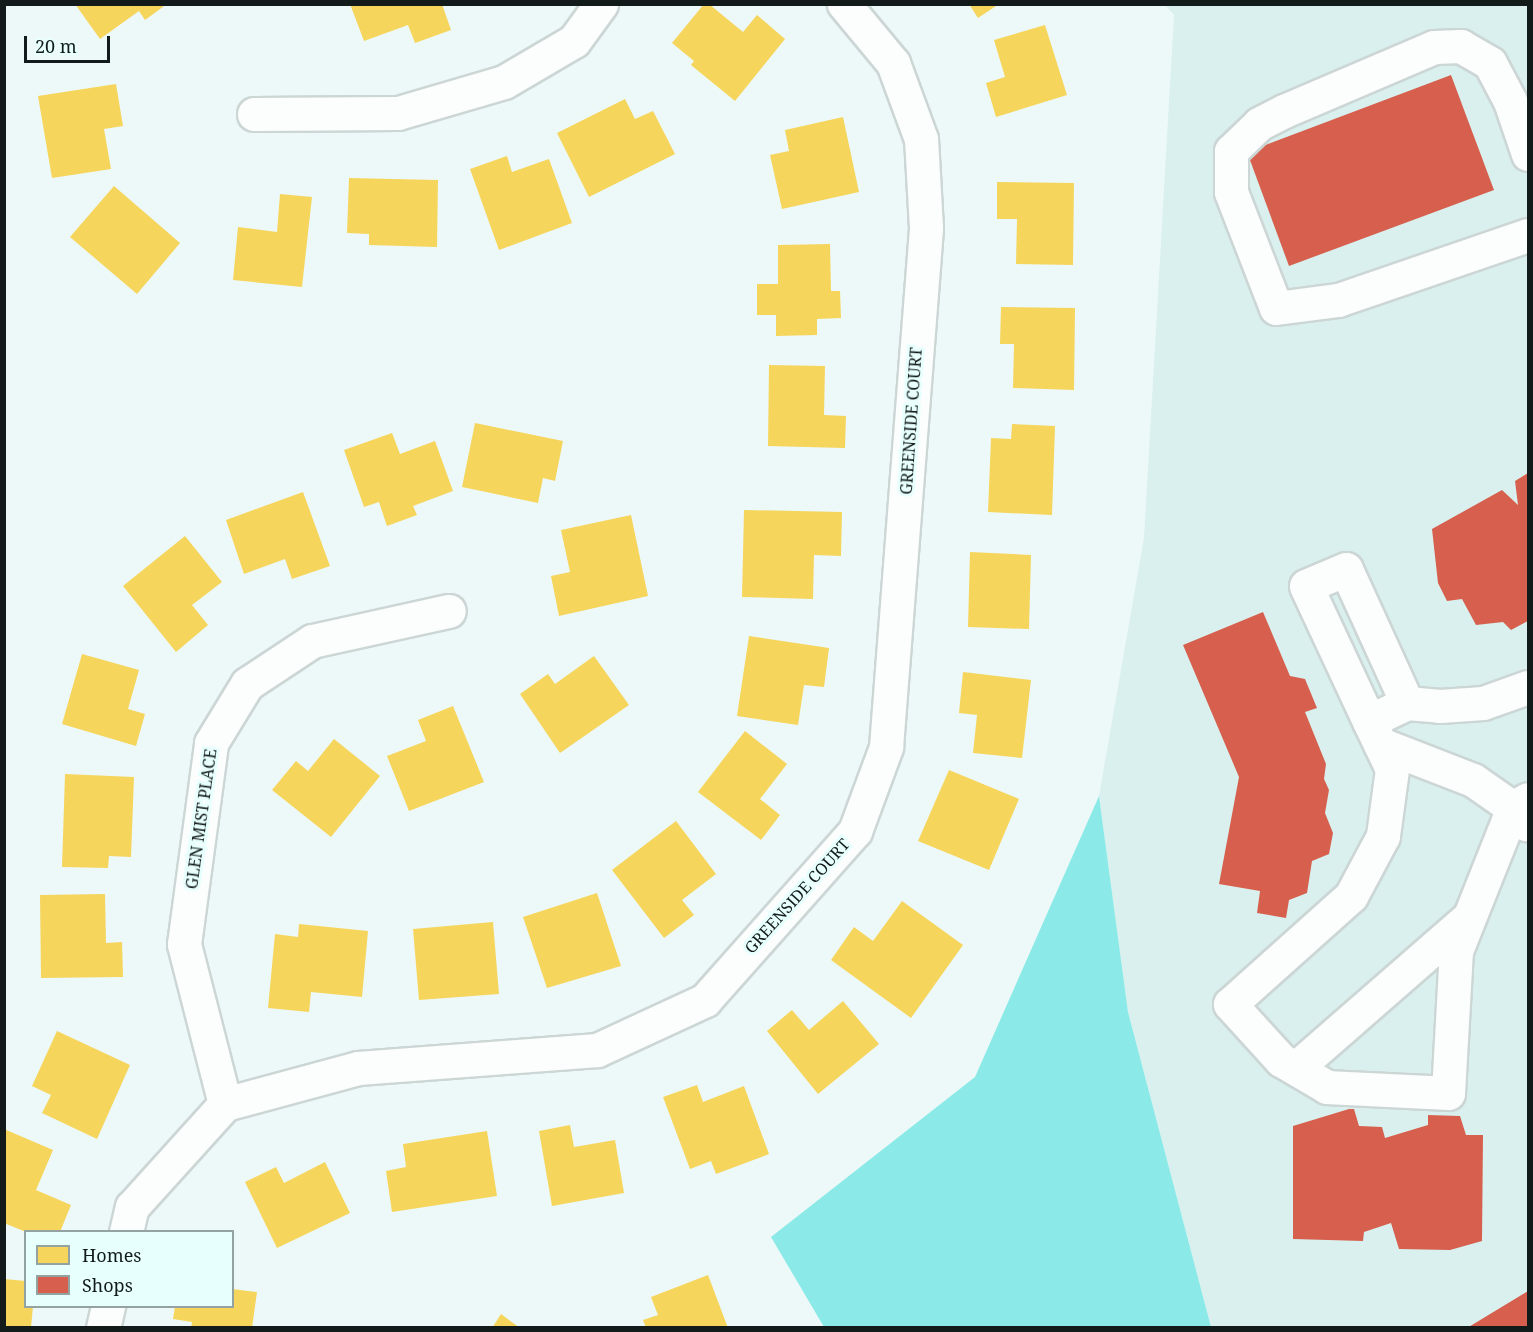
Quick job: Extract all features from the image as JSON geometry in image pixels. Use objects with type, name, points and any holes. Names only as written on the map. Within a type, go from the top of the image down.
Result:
[{"type":"street","points":[[254,114],[398,113],[504,82],[574,41],[601,4]]},
{"type":"street","name":"GREENSIDE COURT","points":[[225,1104],[358,1068],[597,1050],[705,1000],[855,831],[886,747],[926,228],[921,140],[893,63],[844,4]]},
{"type":"street","points":[[1528,154],[1510,101],[1490,63],[1461,46],[1434,47],[1259,124],[1231,151],[1231,192],[1276,308],[1338,300],[1528,235]]},
{"type":"street","points":[[1375,732],[1473,780],[1523,812],[1469,916],[1456,951],[1448,1093],[1327,1087],[1281,1060],[1230,1004],[1351,896],[1383,836],[1392,769],[1306,586],[1346,568],[1407,703]]},
{"type":"street","name":"GLEN MIST PLACE","points":[[225,1104],[184,944],[211,743],[247,684],[312,641],[449,611]]},
{"type":"street","points":[[1375,732],[1407,703],[1440,706],[1483,703],[1528,687]]},
{"type":"street","points":[[1296,1068],[1469,916]]},
{"type":"street","points":[[126,1230],[132,1207],[225,1104]]},
{"type":"street","points":[[103,1328],[108,1308]]},
{"type":"shaded area","points":[[1165,5],[1528,5],[1528,1327],[1211,1327],[1128,1012],[1099,796],[1144,538],[1174,15]]},
{"type":"shaded area","points":[[1099,796],[1128,1012],[1211,1327],[824,1327],[771,1237],[975,1077]]},
{"type":"building: Homes","points":[[75,4],[167,4],[145,20],[139,11],[100,39]]},
{"type":"building: Homes","points":[[350,4],[442,4],[451,30],[415,43],[408,25],[364,41]]},
{"type":"building: Homes","points":[[704,4],[709,4],[743,32],[757,15],[785,39],[735,101],[691,65],[694,61],[672,43]]},
{"type":"building: Homes","points":[[969,4],[999,4],[978,18]]},
{"type":"building: Homes","points":[[1045,25],[1067,95],[996,117],[986,83],[1005,77],[994,40]]},
{"type":"building: Homes","points":[[116,84],[123,126],[104,129],[111,169],[52,178],[38,96]]},
{"type":"building: Homes","points":[[625,99],[635,119],[653,111],[675,154],[589,197],[557,133]]},
{"type":"building: Homes","points":[[843,117],[859,192],[782,209],[770,155],[789,151],[785,130]]},
{"type":"building: Homes","points":[[507,156],[512,172],[549,159],[572,223],[499,250],[470,169]]},
{"type":"building: Homes","points":[[349,178],[438,180],[437,247],[369,245],[369,234],[347,233]]},
{"type":"building: Homes","points":[[997,182],[1074,183],[1073,265],[1016,264],[1017,219],[997,219]]},
{"type":"building: Homes","points":[[114,186],[180,243],[137,294],[70,237]]},
{"type":"building: Homes","points":[[280,194],[312,197],[302,287],[233,280],[238,227],[277,232]]},
{"type":"building: Homes","points":[[830,244],[831,291],[840,291],[841,318],[817,319],[817,335],[776,336],[776,315],[757,315],[757,284],[778,284],[778,245]]},
{"type":"building: Homes","points":[[1001,307],[1075,308],[1074,390],[1013,388],[1014,344],[1000,344]]},
{"type":"building: Homes","points":[[769,365],[825,366],[824,415],[846,416],[845,448],[768,446]]},
{"type":"building: Homes","points":[[475,423],[563,441],[555,481],[543,478],[538,503],[462,487]]},
{"type":"building: Homes","points":[[1012,424],[1055,426],[1052,515],[988,512],[991,438],[1011,439]]},
{"type":"building: Homes","points":[[392,433],[400,454],[435,441],[453,491],[413,506],[417,515],[387,526],[379,502],[364,507],[344,450]]},
{"type":"building: Homes","points":[[303,492],[330,566],[292,579],[285,559],[244,574],[226,520]]},
{"type":"building: Homes","points":[[744,510],[842,512],[841,556],[814,555],[813,599],[742,597]]},
{"type":"building: Homes","points":[[631,515],[648,596],[559,616],[551,576],[570,572],[561,530]]},
{"type":"building: Homes","points":[[185,536],[222,582],[192,605],[208,625],[176,652],[123,586]]},
{"type":"building: Homes","points":[[970,552],[1031,555],[1029,629],[968,627]]},
{"type":"building: Homes","points":[[749,636],[829,648],[824,687],[804,685],[798,725],[737,716]]},
{"type":"building: Homes","points":[[82,654],[139,670],[128,709],[145,714],[136,746],[62,724]]},
{"type":"building: Homes","points":[[594,656],[629,705],[560,753],[520,694],[548,674],[555,684]]},
{"type":"building: Homes","points":[[963,672],[1031,680],[1022,758],[973,753],[977,715],[959,713]]},
{"type":"building: Homes","points":[[453,706],[484,782],[409,811],[387,756],[426,741],[418,720]]},
{"type":"building: Homes","points":[[745,731],[787,764],[760,799],[780,815],[761,840],[698,792]]},
{"type":"building: Homes","points":[[334,739],[380,776],[331,837],[272,790],[296,761],[308,771]]},
{"type":"building: Homes","points":[[949,770],[1019,799],[989,870],[918,841]]},
{"type":"building: Homes","points":[[65,774],[134,777],[131,857],[109,856],[108,868],[62,867]]},
{"type":"building: Homes","points":[[676,821],[716,874],[682,900],[694,915],[664,938],[612,870]]},
{"type":"building: Homes","points":[[597,893],[621,966],[547,988],[523,917]]},
{"type":"building: Homes","points":[[105,894],[106,943],[122,942],[123,977],[41,978],[40,895]]},
{"type":"building: Homes","points":[[902,901],[963,945],[911,1018],[831,960],[854,927],[873,941]]},
{"type":"building: Homes","points":[[493,922],[499,994],[419,1000],[413,929]]},
{"type":"building: Homes","points":[[299,924],[368,931],[362,997],[311,992],[309,1012],[268,1008],[275,934],[298,937]]},
{"type":"building: Homes","points":[[843,1001],[879,1044],[818,1094],[767,1031],[792,1010],[809,1030]]},
{"type":"building: Homes","points":[[57,1031],[130,1065],[97,1139],[42,1113],[51,1095],[32,1086]]},
{"type":"building: Homes","points":[[697,1085],[703,1102],[744,1086],[769,1154],[716,1174],[711,1161],[690,1169],[663,1097]]},
{"type":"building: Homes","points":[[570,1125],[574,1147],[615,1140],[624,1193],[552,1206],[539,1131]]},
{"type":"building: Homes","points":[[4,1129],[53,1150],[36,1190],[71,1205],[61,1230],[24,1231],[4,1223]]},
{"type":"building: Homes","points":[[487,1131],[497,1196],[392,1212],[386,1171],[406,1167],[403,1144]]},
{"type":"building: Homes","points":[[325,1162],[350,1213],[277,1248],[245,1182],[276,1167],[284,1183]]},
{"type":"building: Homes","points":[[708,1275],[728,1328],[646,1328],[643,1320],[658,1315],[651,1297]]},
{"type":"building: Homes","points":[[4,1279],[24,1281],[24,1308],[33,1308],[31,1328],[4,1328]]},
{"type":"building: Homes","points":[[234,1289],[257,1292],[252,1328],[191,1328],[192,1322],[173,1319],[175,1308],[234,1308]]},
{"type":"building: Homes","points":[[501,1314],[520,1328],[492,1328]]},
{"type":"building: Shops","points":[[1451,75],[1494,190],[1289,266],[1247,152]]},
{"type":"building: Shops","points":[[1528,473],[1528,621],[1511,630],[1503,622],[1476,625],[1462,599],[1447,601],[1438,583],[1432,529],[1502,490],[1518,505],[1515,481]]},
{"type":"building: Shops","points":[[1263,612],[1290,676],[1305,679],[1317,708],[1305,712],[1326,764],[1324,779],[1329,790],[1325,813],[1333,833],[1329,854],[1312,861],[1307,893],[1289,900],[1286,918],[1257,913],[1260,891],[1219,884],[1239,777],[1183,645]]},
{"type":"building: Shops","points":[[1354,1109],[1359,1126],[1382,1127],[1385,1138],[1428,1125],[1428,1115],[1460,1116],[1466,1135],[1483,1135],[1482,1241],[1450,1250],[1399,1249],[1391,1223],[1364,1232],[1363,1241],[1293,1239],[1293,1126]]},
{"type":"building: Shops","points":[[1528,1291],[1528,1328],[1467,1328]]}]
